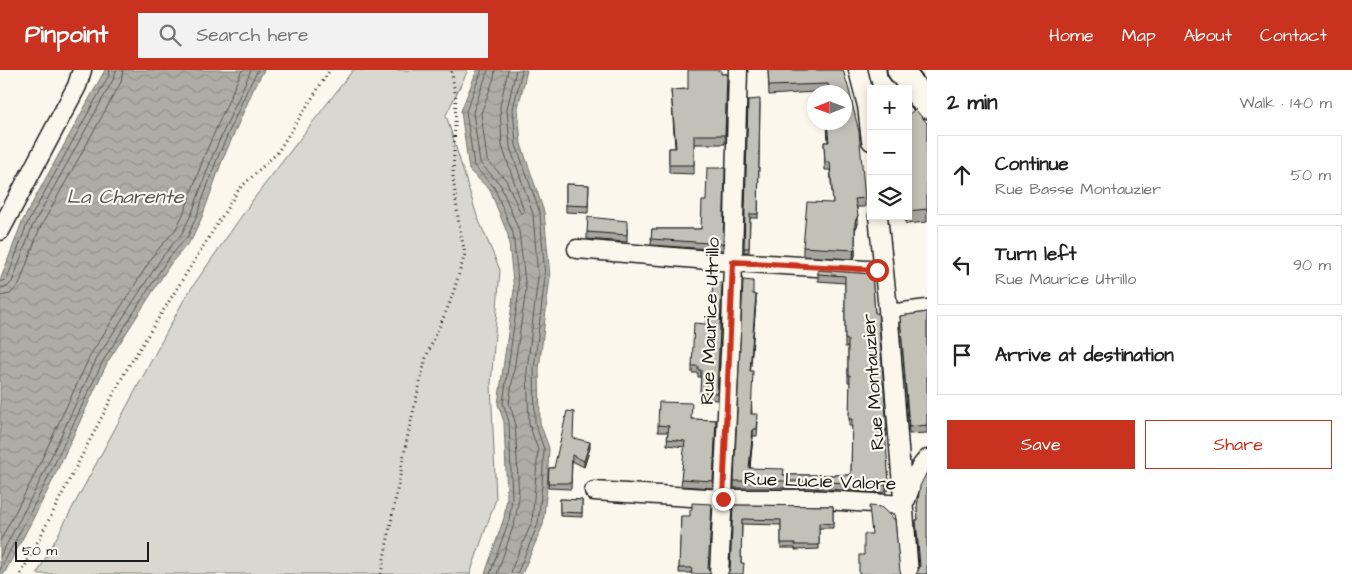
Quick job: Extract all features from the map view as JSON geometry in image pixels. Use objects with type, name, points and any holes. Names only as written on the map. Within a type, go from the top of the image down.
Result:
[{"type":"main road","points":[[900,70],[927,106]]},
{"type":"street","points":[[0,231],[77,86],[82,70]]},
{"type":"street","name":"Rue Maurice Utrillo","points":[[719,574],[733,262],[738,70]]},
{"type":"street","points":[[858,70],[867,106],[870,130]]},
{"type":"street","name":"Rue Montauzier","points":[[878,220],[909,574]]},
{"type":"street","points":[[577,250],[884,271]]},
{"type":"street","points":[[888,314],[927,309]]},
{"type":"street","points":[[899,459],[926,460]]},
{"type":"street","name":"Rue Lucie Valore","points":[[594,491],[723,499],[809,499],[904,506],[913,480],[926,460]]},
{"type":"path","points":[[21,574],[126,372],[240,189],[277,153],[330,70]]},
{"type":"path","points":[[381,574],[408,434],[426,357],[451,300],[465,254],[453,177],[456,98],[451,70]]},
{"type":"shaded area","points":[[353,70],[468,70],[446,115],[477,216],[500,270],[491,384],[496,499],[470,574],[37,574],[186,296],[252,201]]},
{"type":"water","name":"La Charente","points":[[105,70],[264,70],[253,90],[222,161],[192,239],[171,263],[107,363],[49,488],[4,574],[0,574],[0,281],[22,222]]},
{"type":"water","points":[[477,70],[527,70],[518,108],[521,144],[544,212],[550,277],[539,369],[540,423],[549,448],[547,487],[543,525],[522,574],[485,574],[504,518],[507,497],[504,422],[498,404],[514,290],[508,235],[490,190],[469,170],[461,111]]},
{"type":"building","points":[[688,70],[721,70],[721,74],[727,74],[725,135],[694,135],[694,165],[669,165],[669,148],[676,148],[671,90],[688,89]]},
{"type":"building","points":[[768,70],[843,70],[848,85],[828,84],[769,86]]},
{"type":"building","points":[[760,99],[758,214],[750,214],[749,248],[744,248],[748,100]]},
{"type":"building","points":[[852,103],[859,132],[865,198],[855,199],[858,215],[855,222],[855,248],[853,250],[803,247],[807,202],[833,203],[830,162],[825,162],[824,142],[829,142],[828,130],[852,130]]},
{"type":"building","points":[[915,109],[927,123],[927,209],[912,211],[912,130],[912,112]]},
{"type":"building","points":[[707,168],[725,168],[723,244],[651,239],[652,229],[701,229],[702,201],[706,201]]},
{"type":"building","points":[[566,184],[589,185],[588,206],[566,205]]},
{"type":"building","points":[[588,217],[627,221],[627,235],[587,232]]},
{"type":"building","points":[[818,270],[872,274],[875,313],[878,313],[889,483],[886,485],[810,481],[734,481],[743,280],[753,281],[753,294],[756,295],[750,371],[753,371],[751,414],[758,414],[757,429],[753,429],[749,468],[784,469],[783,475],[851,475],[852,419],[849,419],[850,375],[848,375],[848,340],[845,339],[845,276],[818,274]]},
{"type":"building","points":[[713,283],[722,283],[717,393],[700,392],[701,370],[698,370],[698,366],[692,366],[694,323],[706,324],[706,321],[710,321]]},
{"type":"building","points":[[927,312],[927,425],[909,427],[900,316]]},
{"type":"building","points":[[659,402],[692,403],[691,419],[716,420],[713,481],[681,479],[685,441],[667,439],[669,426],[658,425]]},
{"type":"building","points":[[567,411],[574,412],[573,438],[590,442],[584,461],[572,455],[571,483],[548,483],[549,468],[554,468]]},
{"type":"building","points":[[927,472],[927,574],[916,574],[920,566],[916,520],[918,520],[917,507],[920,486]]},
{"type":"building","points":[[560,499],[582,500],[582,513],[560,512]]},
{"type":"building","points":[[692,503],[712,504],[708,569],[711,574],[691,574],[692,568],[679,568],[681,516],[690,516]]},
{"type":"building","points":[[733,505],[833,506],[833,524],[819,523],[819,545],[795,545],[795,543],[781,543],[781,520],[742,519],[741,563],[744,563],[743,574],[727,574],[730,570]]},
{"type":"building","points":[[869,506],[881,507],[895,520],[900,572],[902,574],[859,574],[859,555],[864,555],[864,534],[872,534]]},
{"type":"route","points":[[723,499],[733,262],[877,270]]}]
